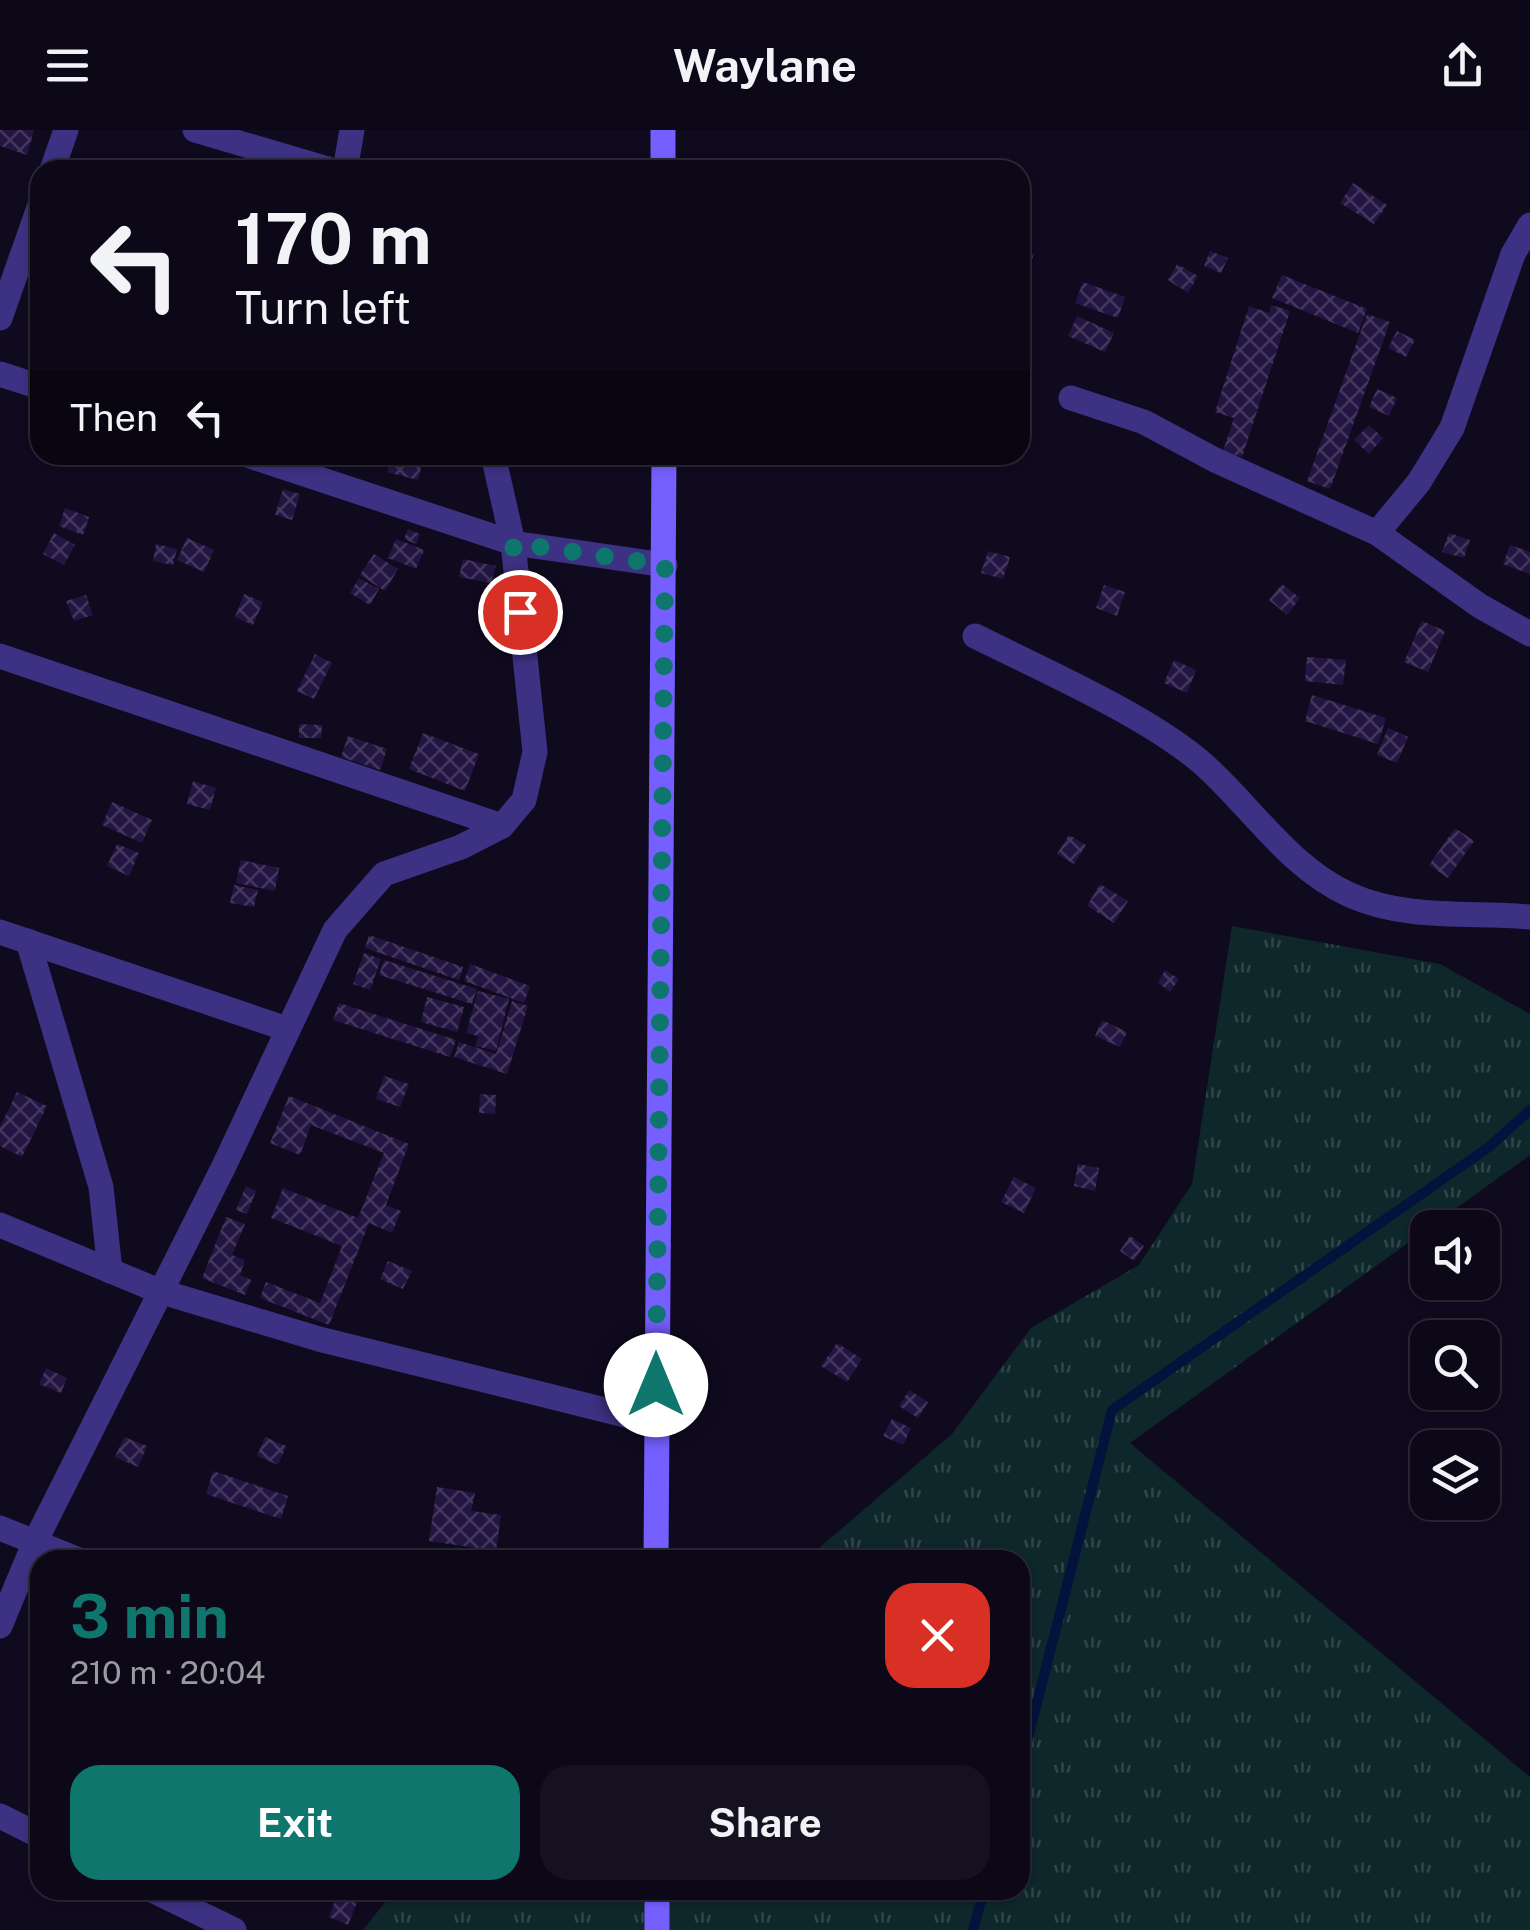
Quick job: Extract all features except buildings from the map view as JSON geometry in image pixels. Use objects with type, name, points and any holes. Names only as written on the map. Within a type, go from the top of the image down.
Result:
[{"type":"main road","points":[[663,130],[663,160]]},
{"type":"main road","points":[[656,1550],[664,465]]},
{"type":"main road","points":[[657,1900],[658,1930]]},
{"type":"street","points":[[56,160],[66,130]]},
{"type":"street","points":[[196,130],[297,160]]},
{"type":"street","points":[[348,160],[352,130]]},
{"type":"street","points":[[1377,533],[1419,482],[1452,428],[1513,254],[1530,225]]},
{"type":"street","points":[[0,318],[30,233]]},
{"type":"street","points":[[0,374],[30,384]]},
{"type":"street","points":[[1072,398],[1144,422],[1215,460],[1377,533],[1480,606],[1530,634]]},
{"type":"street","points":[[276,465],[513,543],[665,565]]},
{"type":"street","points":[[32,1550],[224,1166],[334,930],[384,874],[461,847],[502,826],[524,800],[534,752],[513,543],[495,465]]},
{"type":"street","points":[[975,636],[1068,683],[1200,762],[1287,851],[1347,894],[1398,912],[1530,918]]},
{"type":"street","points":[[0,656],[502,826]]},
{"type":"street","points":[[0,932],[287,1029]]},
{"type":"street","points":[[28,941],[101,1187],[110,1271]]},
{"type":"street","points":[[0,1226],[159,1291],[319,1339],[656,1423]]},
{"type":"street","points":[[0,1528],[51,1550]]},
{"type":"street","points":[[0,1626],[30,1554]]},
{"type":"street","points":[[0,1816],[30,1831]]},
{"type":"street","points":[[172,1900],[234,1930]]},
{"type":"green space","points":[[1232,926],[1440,964],[1530,1014],[1530,1155],[1454,1210],[1410,1210],[1410,1241],[1130,1443],[1530,1777],[1530,1930],[363,1930],[387,1900],[1030,1900],[1030,1550],[817,1550],[952,1434],[1031,1328],[1139,1265],[1192,1184]]},
{"type":"waterway","points":[[1030,1730],[1112,1410],[1489,1147],[1530,1110]]},
{"type":"waterway","points":[[973,1930],[981,1900]]},
{"type":"route","points":[[520,612],[513,543],[665,565],[656,1385]]}]
